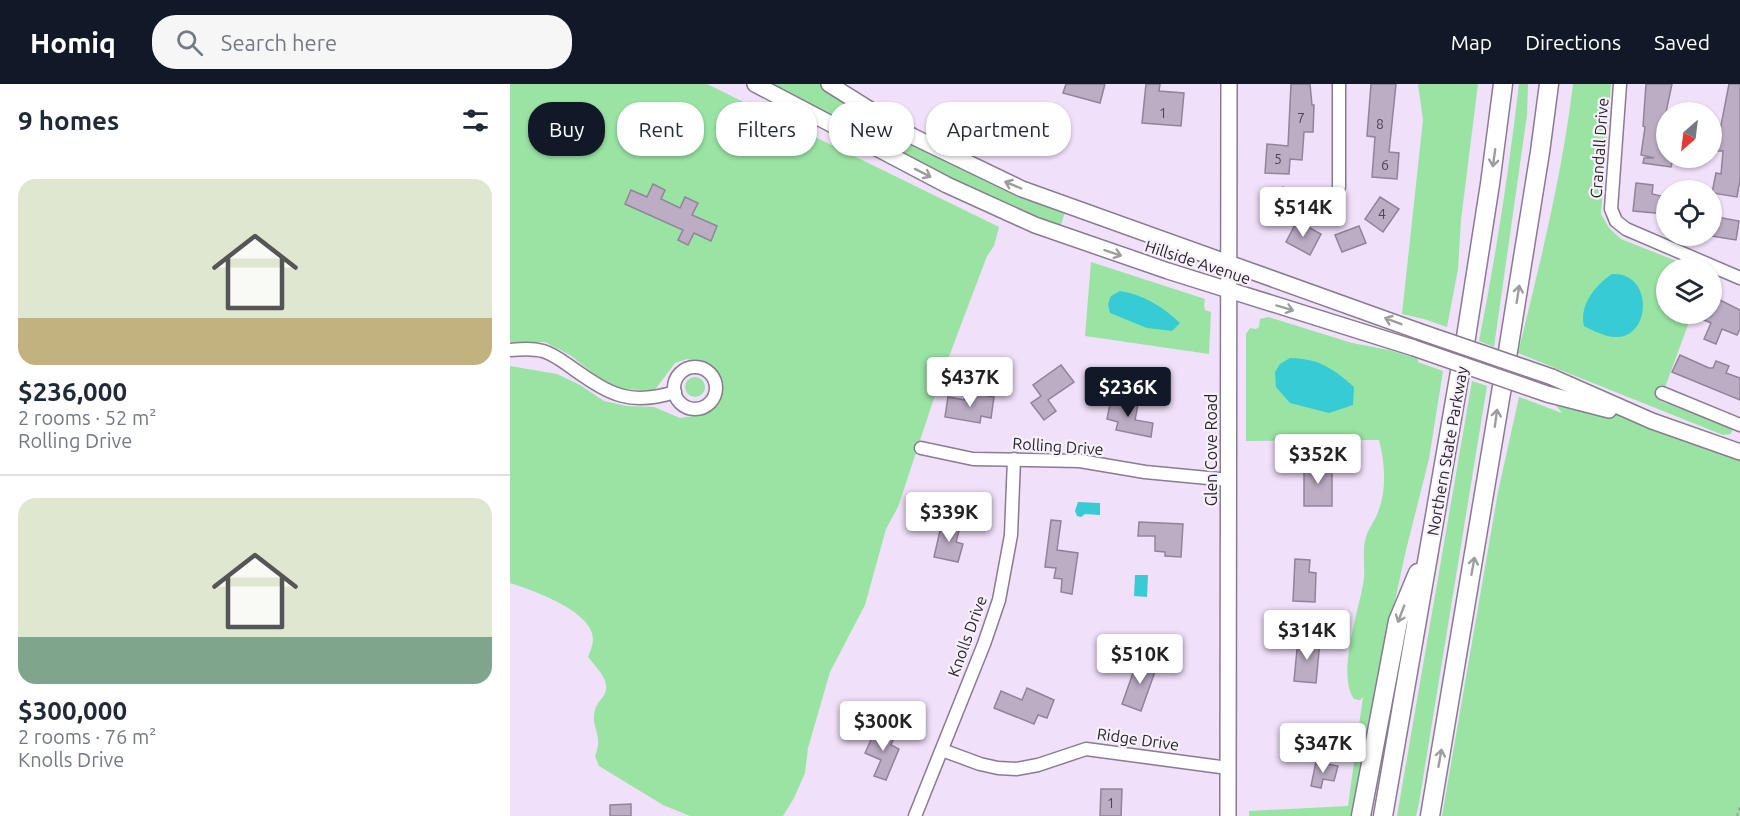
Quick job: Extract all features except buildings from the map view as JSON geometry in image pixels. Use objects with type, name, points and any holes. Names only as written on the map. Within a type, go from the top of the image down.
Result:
[{"type":"highway","points":[[1430,816],[1510,340],[1540,152],[1548,84]]},
{"type":"highway","name":"Northern State Parkway","points":[[1383,816],[1466,337],[1501,89]]},
{"type":"highway","points":[[1361,816],[1398,621],[1431,541]]},
{"type":"main road","name":"Hillside Avenue","points":[[754,84],[922,173],[1011,215],[1083,243],[1414,348],[1547,394],[1652,421]]},
{"type":"main road","name":"Hillside Avenue","points":[[829,84],[912,136],[999,179],[1067,206],[1552,377],[1652,421],[1740,452]]},
{"type":"main road","name":"Glen Cove Road","points":[[1228,816],[1229,84]]},
{"type":"street","points":[[1339,84],[1340,188]]},
{"type":"street","name":"Crandall Drive","points":[[1620,84],[1611,209],[1616,221],[1626,229],[1740,278]]},
{"type":"street","points":[[510,350],[544,351],[615,395],[649,399],[675,392]]},
{"type":"street","points":[[1662,393],[1740,425]]},
{"type":"street","name":"Rolling Drive","points":[[921,448],[959,457],[1080,461],[1145,472],[1229,480]]},
{"type":"street","name":"Knolls Drive","points":[[915,816],[984,644],[999,600],[1011,535],[1014,459]]},
{"type":"street","name":"Ridge Drive","points":[[942,750],[998,768],[1016,769],[1038,765],[1086,749],[1228,768]]},
{"type":"path","points":[[1737,816],[1740,806]]},
{"type":"green space","points":[[510,84],[707,84],[744,102],[716,102],[716,156],[817,156],[817,138],[829,144],[829,156],[854,156],[999,227],[994,246],[987,256],[939,383],[898,507],[886,529],[865,605],[830,672],[808,748],[805,773],[783,816],[690,816],[663,805],[599,766],[595,756],[598,737],[594,716],[606,685],[588,657],[593,641],[590,629],[583,619],[560,603],[510,583],[510,366],[557,374],[580,385],[604,401],[627,406],[654,407],[680,418],[706,414],[718,399],[721,378],[707,364],[687,359],[675,363],[654,391],[612,388],[570,355],[545,342],[510,342]]},
{"type":"green space","points":[[755,84],[829,84],[858,102],[829,102],[829,121],[817,115],[817,102],[791,102]]},
{"type":"green space","points":[[1418,84],[1478,84],[1461,220],[1458,269],[1447,327],[1402,314],[1423,120]]},
{"type":"green space","points":[[1519,84],[1528,84],[1527,115],[1494,347],[1479,341],[1502,213]]},
{"type":"green space","points":[[1573,84],[1611,84],[1601,214],[1609,228],[1621,239],[1669,258],[1656,258],[1656,324],[1688,324],[1660,401],[1730,427],[1731,434],[1723,435],[1518,353],[1557,186]]},
{"type":"green space","points":[[914,130],[926,136],[926,156],[967,156],[1067,206],[1058,234],[900,156],[914,156]]},
{"type":"green space","points":[[1091,262],[1205,299],[1205,310],[1211,312],[1209,354],[1085,336]]},
{"type":"green space","points":[[1268,317],[1352,343],[1389,350],[1418,359],[1418,362],[1443,371],[1429,459],[1406,550],[1378,679],[1352,816],[1249,816],[1249,811],[1348,806],[1363,697],[1360,700],[1354,699],[1349,688],[1348,657],[1364,578],[1365,542],[1381,504],[1384,486],[1384,467],[1379,440],[1246,441],[1246,334],[1250,328],[1259,327],[1260,319]]},
{"type":"green space","points":[[695,377],[702,380],[705,387],[702,394],[695,397],[688,394],[685,387],[688,380]]},
{"type":"green space","points":[[1472,381],[1487,386],[1419,803],[1416,816],[1397,816]]},
{"type":"green space","points":[[1547,394],[1652,421],[1740,452],[1740,816],[1442,816],[1498,492],[1519,397],[1562,413]]},
{"type":"water","points":[[1612,274],[1625,276],[1634,282],[1640,290],[1643,301],[1643,312],[1633,331],[1619,337],[1603,335],[1584,326],[1583,318],[1586,304],[1594,290]]},
{"type":"water","points":[[1120,291],[1152,302],[1180,323],[1172,331],[1147,328],[1110,313],[1108,304],[1111,296]]},
{"type":"water","points":[[1290,358],[1310,360],[1339,375],[1354,387],[1353,405],[1329,413],[1290,403],[1276,387],[1275,372],[1280,364]]},
{"type":"water","points":[[1078,502],[1100,503],[1100,515],[1077,516],[1075,511]]},
{"type":"water","points":[[1135,575],[1148,575],[1147,597],[1134,596]]}]
